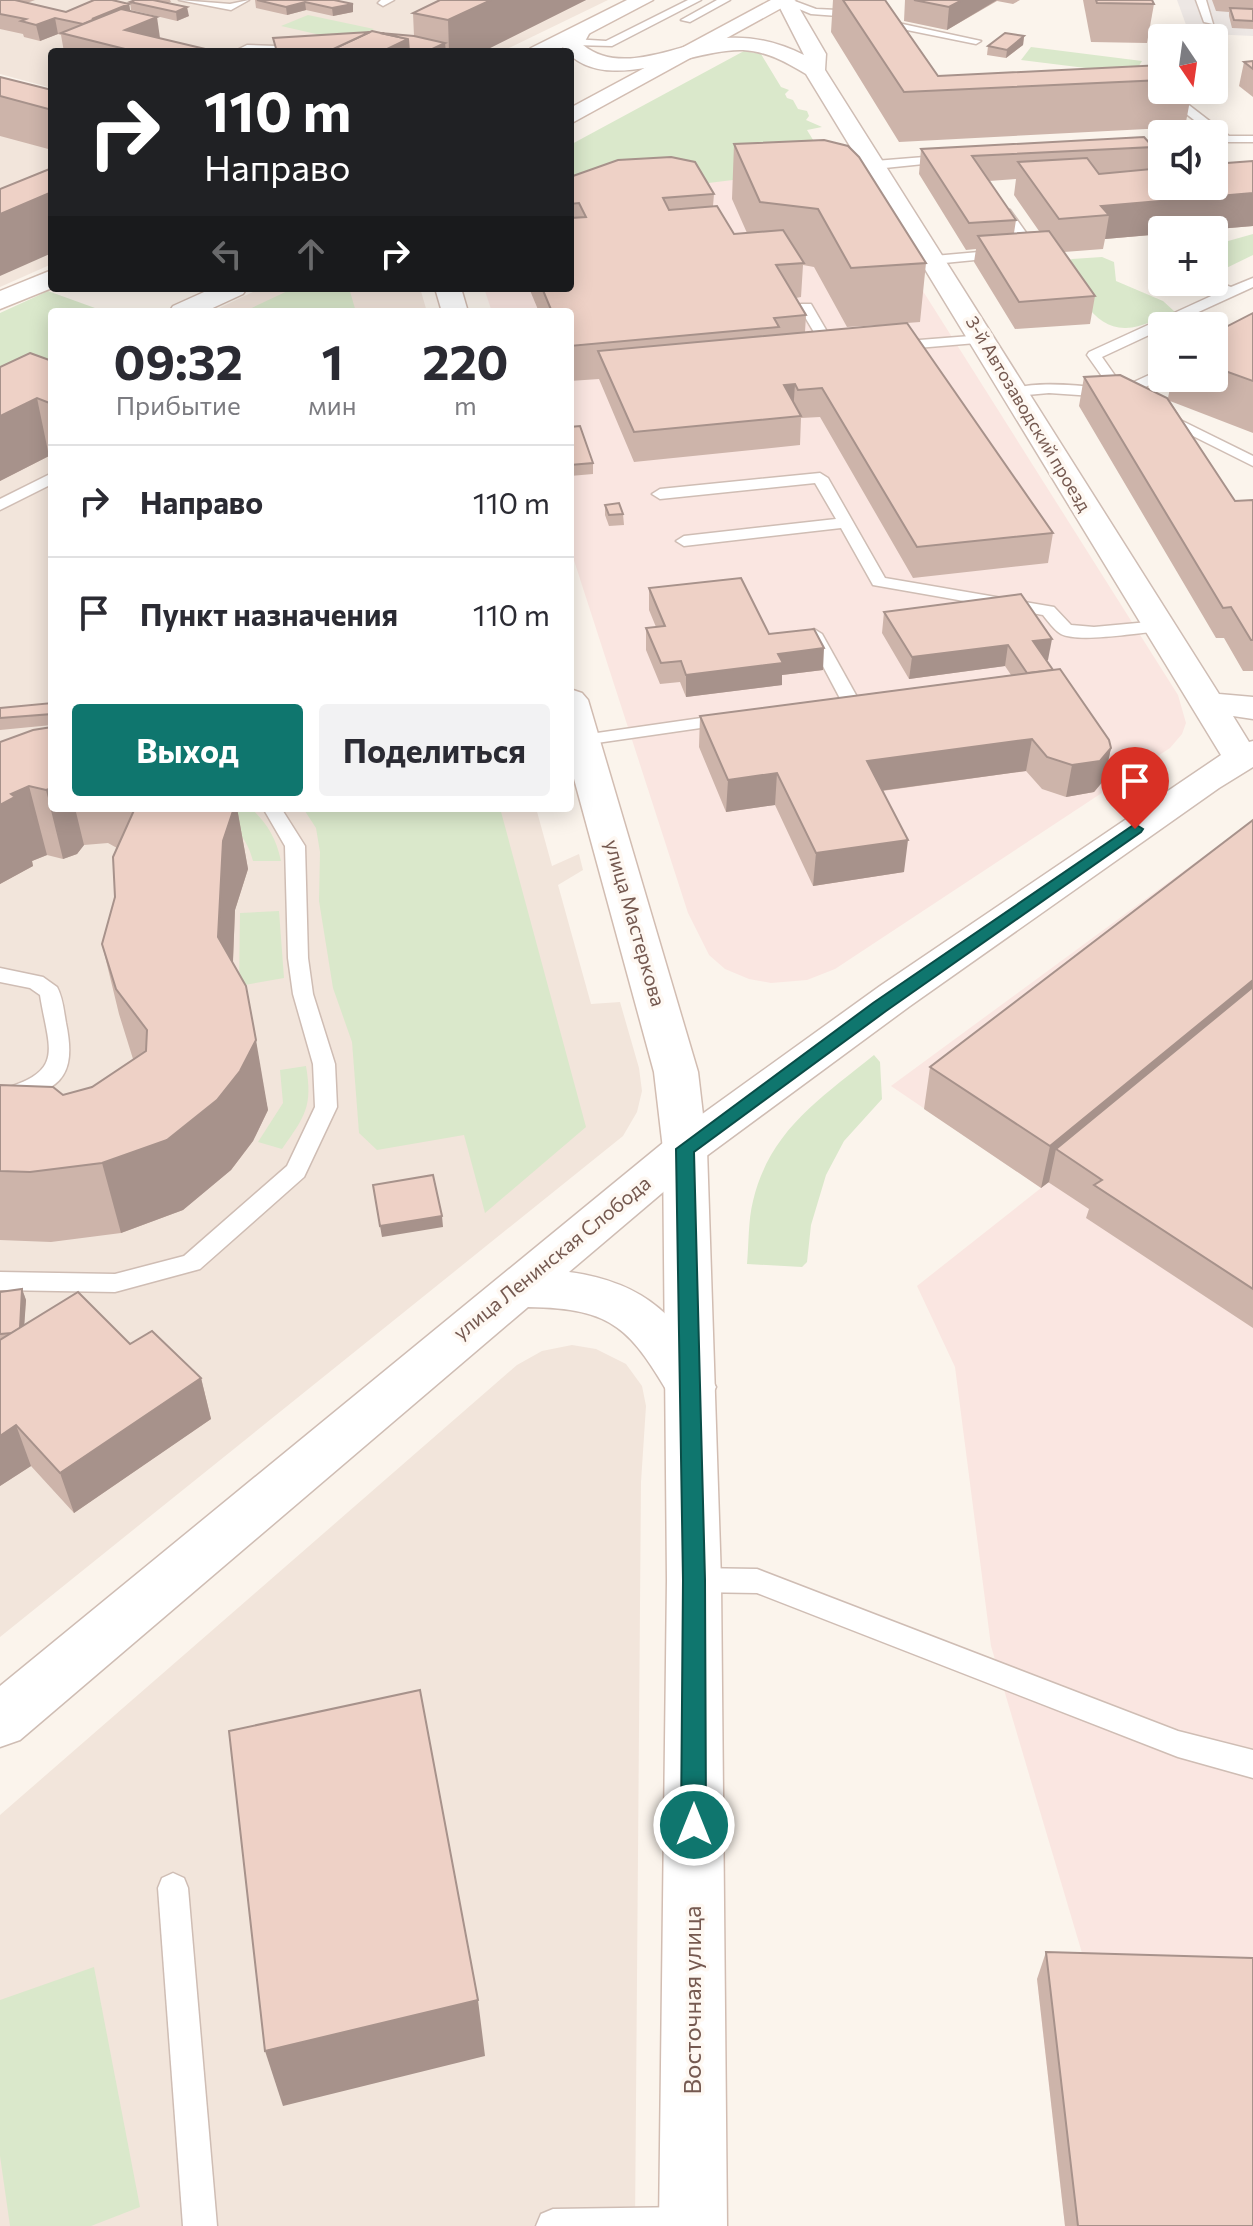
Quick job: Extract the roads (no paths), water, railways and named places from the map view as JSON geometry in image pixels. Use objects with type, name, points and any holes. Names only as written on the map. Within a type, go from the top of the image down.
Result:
[{"type":"street","points":[[548,48],[577,37],[643,0]]},
{"type":"street","points":[[574,114],[786,0]]},
{"type":"street","name":"3-й Автозаводский проезд","points":[[786,0],[815,54],[814,70]]},
{"type":"street","name":"3-й Автозаводский проезд","points":[[577,37],[572,46],[585,57],[614,63],[658,61],[723,44],[756,44],[789,53],[814,70],[1206,703]]},
{"type":"street","points":[[0,301],[48,280]]},
{"type":"street","points":[[191,308],[225,292]]},
{"type":"street","points":[[1233,763],[1212,737],[1206,703],[1253,708]]},
{"type":"street","name":"улица Мастеркова","points":[[574,712],[676,1072],[685,1149]]},
{"type":"street","name":"улица Ленинская Слобода","points":[[0,1721],[685,1149],[884,1004],[1233,763]]},
{"type":"street","name":"Восточная улица","points":[[685,1149],[694,1580],[693,2225]]},
{"type":"street","points":[[514,1289],[566,1289],[622,1303],[655,1331],[691,1387]]},
{"type":"lane","points":[[184,0],[231,7],[244,0]]},
{"type":"lane","points":[[577,37],[608,44],[696,0]]},
{"type":"lane","points":[[669,29],[725,0]]},
{"type":"lane","points":[[786,0],[815,12],[844,10],[976,41]]},
{"type":"lane","points":[[1201,0],[1209,22]]},
{"type":"lane","points":[[1184,104],[1199,120]]},
{"type":"lane","points":[[1228,141],[1253,139]]},
{"type":"lane","points":[[1106,149],[1148,146]]},
{"type":"lane","points":[[875,165],[967,158]]},
{"type":"lane","points":[[934,260],[1033,251],[1006,213]]},
{"type":"lane","points":[[1121,394],[1094,355],[1253,282]]},
{"type":"lane","points":[[1228,291],[1232,292]]},
{"type":"lane","points":[[806,307],[832,351],[847,350]]},
{"type":"lane","points":[[875,348],[983,339]]},
{"type":"lane","points":[[1121,394],[1148,380]]},
{"type":"lane","points":[[1015,392],[1049,389],[1121,394],[1253,462]]},
{"type":"lane","points":[[660,494],[820,478],[879,582],[1048,611],[1066,630],[1094,632],[1159,626]]},
{"type":"lane","points":[[0,505],[48,480]]},
{"type":"lane","points":[[684,541],[845,523]]},
{"type":"lane","points":[[814,634],[852,704]]},
{"type":"lane","points":[[583,740],[747,717]]},
{"type":"lane","points":[[0,1281],[115,1283],[192,1263],[296,1171],[326,1107],[324,1064],[303,994],[297,932],[295,846],[274,812]]},
{"type":"lane","points":[[0,975],[36,982],[50,992],[53,1019],[62,1045],[60,1065],[43,1083],[26,1092],[0,1098]]},
{"type":"lane","points":[[694,1580],[757,1581],[1178,1744],[1253,1764]]},
{"type":"lane","points":[[173,1888],[200,2226]]},
{"type":"lane","points":[[553,2226],[693,2225]]}]
